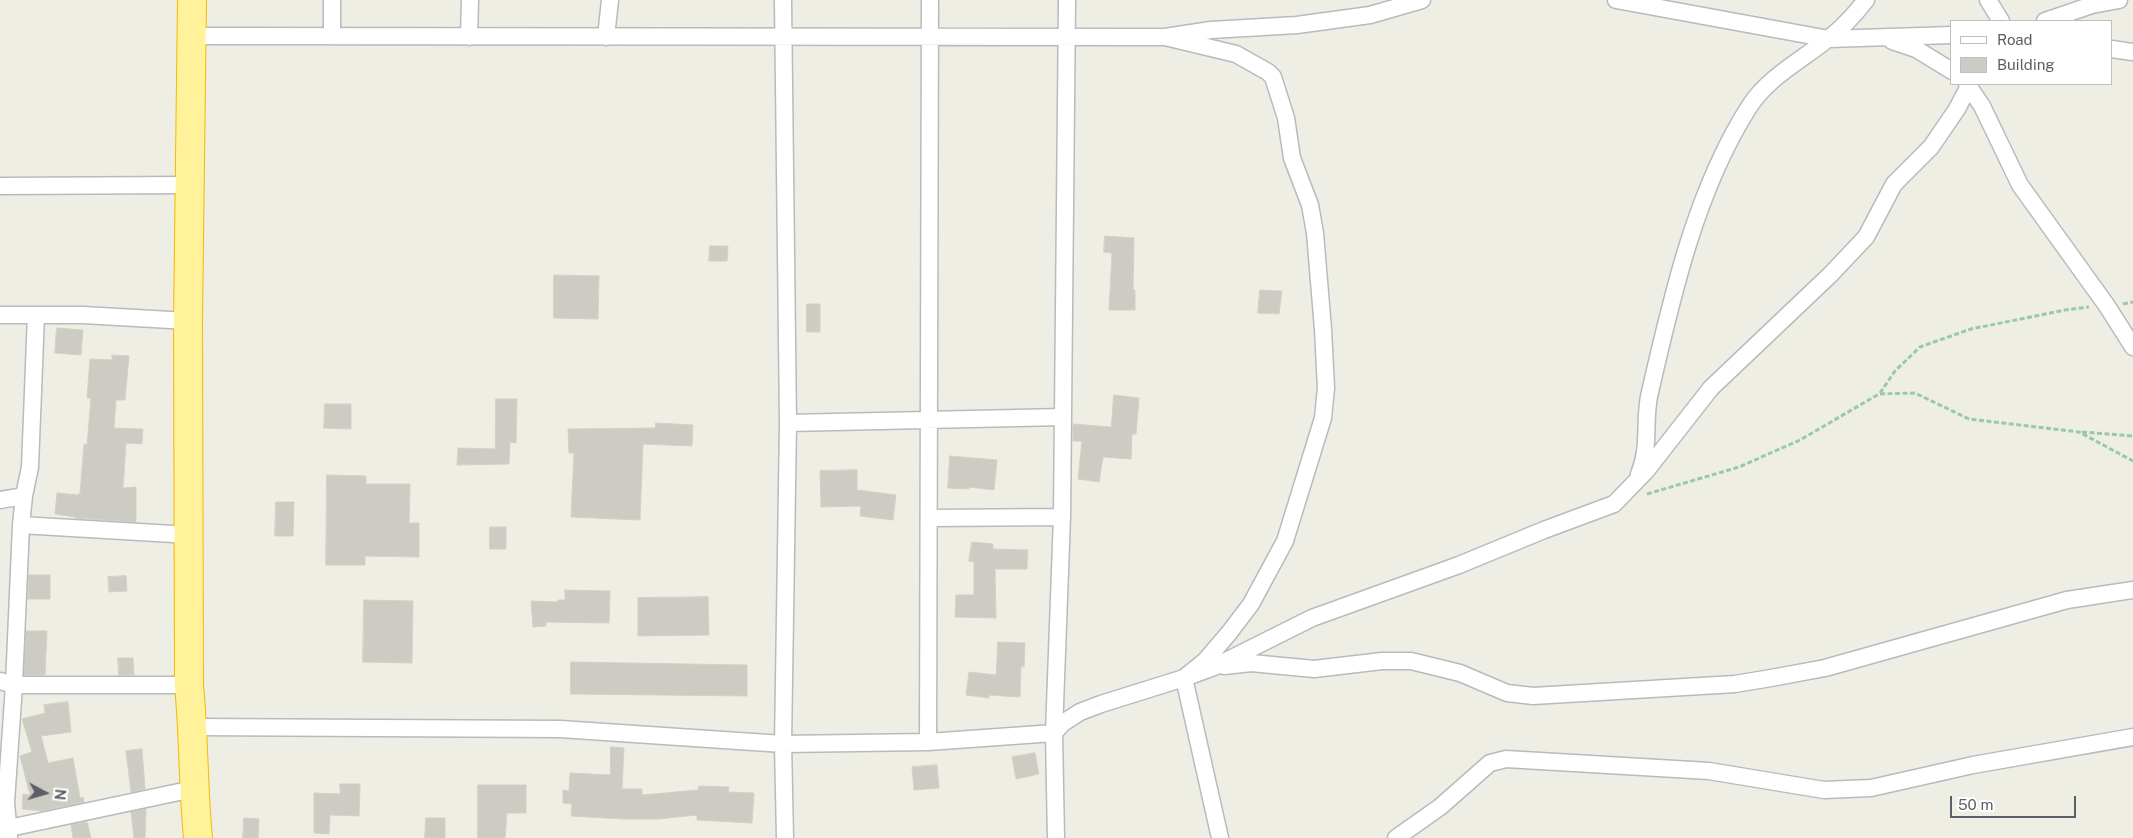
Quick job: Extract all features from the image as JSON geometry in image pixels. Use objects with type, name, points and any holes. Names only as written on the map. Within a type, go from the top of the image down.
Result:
[{"type":"highway","points":[[192,0],[188,321],[190,685],[193,728],[193,789],[198,838]]},
{"type":"street","points":[[332,0],[332,36]]},
{"type":"street","points":[[469,37],[470,0]]},
{"type":"street","points":[[606,37],[610,0]]},
{"type":"street","points":[[782,0],[788,423],[783,744],[784,838]]},
{"type":"street","points":[[928,742],[930,0]]},
{"type":"street","points":[[1056,838],[1054,733],[1062,517],[1067,0]]},
{"type":"street","points":[[191,36],[1165,38],[1211,30],[1297,25],[1370,15],[1422,0]]},
{"type":"street","points":[[1616,0],[1829,39],[1950,35]]},
{"type":"street","points":[[1634,486],[1643,463],[1648,429],[1649,394],[1672,301],[1712,177],[1734,131],[1750,104],[1770,84],[1850,21],[1866,0]]},
{"type":"street","points":[[1988,0],[2000,20]]},
{"type":"street","points":[[2048,20],[2092,5],[2119,0]]},
{"type":"street","points":[[1881,37],[1916,49],[1950,70]]},
{"type":"street","points":[[1165,38],[1236,54],[1268,72],[1273,77],[1286,118],[1292,158],[1310,205],[1315,232],[1326,388],[1323,418],[1285,541],[1251,604],[1205,661],[1184,678]]},
{"type":"street","points":[[2113,49],[2133,52]]},
{"type":"street","points":[[193,728],[560,729],[783,744],[928,742],[1054,733],[1080,712],[1214,667],[1312,618],[1459,565],[1614,504],[1634,486],[1711,388],[1830,275],[1866,237],[1894,184],[1931,147],[1957,109],[1969,85]]},
{"type":"street","points":[[1970,85],[1982,106],[2020,185],[2107,306],[2133,347]]},
{"type":"street","points":[[0,186],[190,185]]},
{"type":"street","points":[[0,315],[82,315],[188,321]]},
{"type":"street","points":[[36,315],[30,467],[24,496],[7,683],[5,832],[193,789]]},
{"type":"street","points":[[788,423],[1063,418]]},
{"type":"street","points":[[0,500],[24,496]]},
{"type":"street","points":[[928,518],[1062,517]]},
{"type":"street","points":[[21,526],[190,535]]},
{"type":"street","points":[[1214,667],[1251,663],[1314,669],[1382,661],[1411,661],[1460,673],[1506,693],[1533,696],[1735,684],[1825,668],[2067,600],[2133,590]]},
{"type":"street","points":[[1184,678],[1220,838]]},
{"type":"street","points":[[7,683],[190,685]]},
{"type":"street","points":[[1396,838],[1440,807],[1490,763],[1506,759],[1709,771],[1824,790],[1870,788],[1973,765],[2133,737]]},
{"type":"path","points":[[1614,504],[1739,467],[1800,440],[1879,394],[1895,371],[1920,347],[1970,329],[2065,310],[2133,302]]},
{"type":"path","points":[[1879,394],[1915,393],[1970,419],[2079,432],[2133,436]]},
{"type":"path","points":[[2079,432],[2133,462]]},
{"type":"building","points":[[1105,236],[1134,238],[1133,290],[1135,290],[1135,310],[1109,310],[1112,253],[1104,252]]},
{"type":"building","points":[[710,246],[728,246],[727,261],[709,261]]},
{"type":"building","points":[[554,275],[599,276],[598,319],[554,318]]},
{"type":"building","points":[[1260,290],[1282,291],[1279,314],[1258,313]]},
{"type":"building","points":[[807,304],[820,304],[820,332],[807,332]]},
{"type":"building","points":[[57,328],[83,330],[81,355],[55,353]]},
{"type":"building","points":[[112,355],[129,356],[125,400],[116,400],[114,428],[143,429],[142,444],[126,443],[123,488],[136,487],[136,522],[75,518],[55,514],[57,493],[78,495],[80,493],[84,444],[87,445],[91,398],[87,398],[90,359],[112,360]]},
{"type":"building","points":[[1114,395],[1139,398],[1136,434],[1132,434],[1131,459],[1103,457],[1099,482],[1078,479],[1082,441],[1073,441],[1073,424],[1111,427]]},
{"type":"building","points":[[496,399],[517,399],[516,443],[510,442],[509,464],[457,465],[458,448],[495,449]]},
{"type":"building","points":[[325,404],[351,404],[351,429],[324,428]]},
{"type":"building","points":[[656,423],[693,425],[692,446],[643,444],[640,520],[571,517],[574,453],[569,453],[568,429],[655,428]]},
{"type":"building","points":[[950,456],[997,460],[994,490],[969,487],[969,489],[948,488]]},
{"type":"building","points":[[857,470],[857,490],[896,495],[893,520],[860,516],[861,506],[821,507],[820,471]]},
{"type":"building","points":[[327,475],[366,476],[366,484],[410,484],[409,523],[419,523],[419,557],[365,556],[365,565],[326,565]]},
{"type":"building","points":[[276,502],[294,502],[293,536],[275,536]]},
{"type":"building","points":[[490,527],[506,527],[506,549],[490,549]]},
{"type":"building","points":[[972,542],[993,544],[993,549],[1028,550],[1027,569],[995,569],[996,618],[955,617],[956,595],[974,595],[974,562],[969,561]]},
{"type":"building","points":[[29,575],[50,575],[50,599],[28,599]]},
{"type":"building","points":[[126,576],[127,591],[109,592],[108,577]]},
{"type":"building","points":[[565,590],[610,591],[609,623],[546,622],[546,626],[533,627],[531,601],[558,602],[558,600],[565,600]]},
{"type":"building","points":[[708,597],[709,635],[638,636],[638,598]]},
{"type":"building","points":[[364,600],[413,601],[412,663],[363,662]]},
{"type":"building","points":[[26,631],[47,631],[45,675],[24,675]]},
{"type":"building","points":[[998,642],[1025,643],[1024,667],[1021,666],[1020,697],[989,695],[989,698],[966,695],[969,672],[996,675]]},
{"type":"building","points":[[118,658],[133,658],[134,675],[119,675]]},
{"type":"building","points":[[571,662],[747,665],[747,696],[571,694]]},
{"type":"building","points":[[68,702],[71,732],[41,736],[48,763],[73,758],[80,798],[83,797],[84,802],[42,811],[22,809],[23,794],[30,795],[20,756],[32,752],[22,719],[45,713],[44,705]]},
{"type":"building","points":[[611,747],[624,748],[622,789],[642,789],[642,795],[698,790],[699,786],[729,787],[728,792],[754,793],[752,823],[697,820],[697,815],[659,819],[571,816],[572,804],[563,803],[563,790],[569,791],[570,773],[610,775]]},
{"type":"building","points":[[142,749],[145,789],[131,792],[126,751]]},
{"type":"building","points":[[1035,753],[1039,774],[1016,779],[1012,757]]},
{"type":"building","points":[[937,765],[939,788],[914,790],[912,767]]},
{"type":"building","points":[[340,784],[360,784],[359,816],[330,815],[329,834],[314,833],[314,793],[340,794]]},
{"type":"building","points":[[478,785],[526,785],[526,813],[507,813],[505,838],[478,838]]},
{"type":"building","points":[[146,809],[145,838],[134,838],[131,812]]},
{"type":"building","points":[[244,818],[259,819],[258,838],[243,838]]},
{"type":"building","points":[[426,818],[445,818],[445,838],[425,838]]},
{"type":"building","points":[[87,822],[91,838],[73,838],[71,825]]}]
